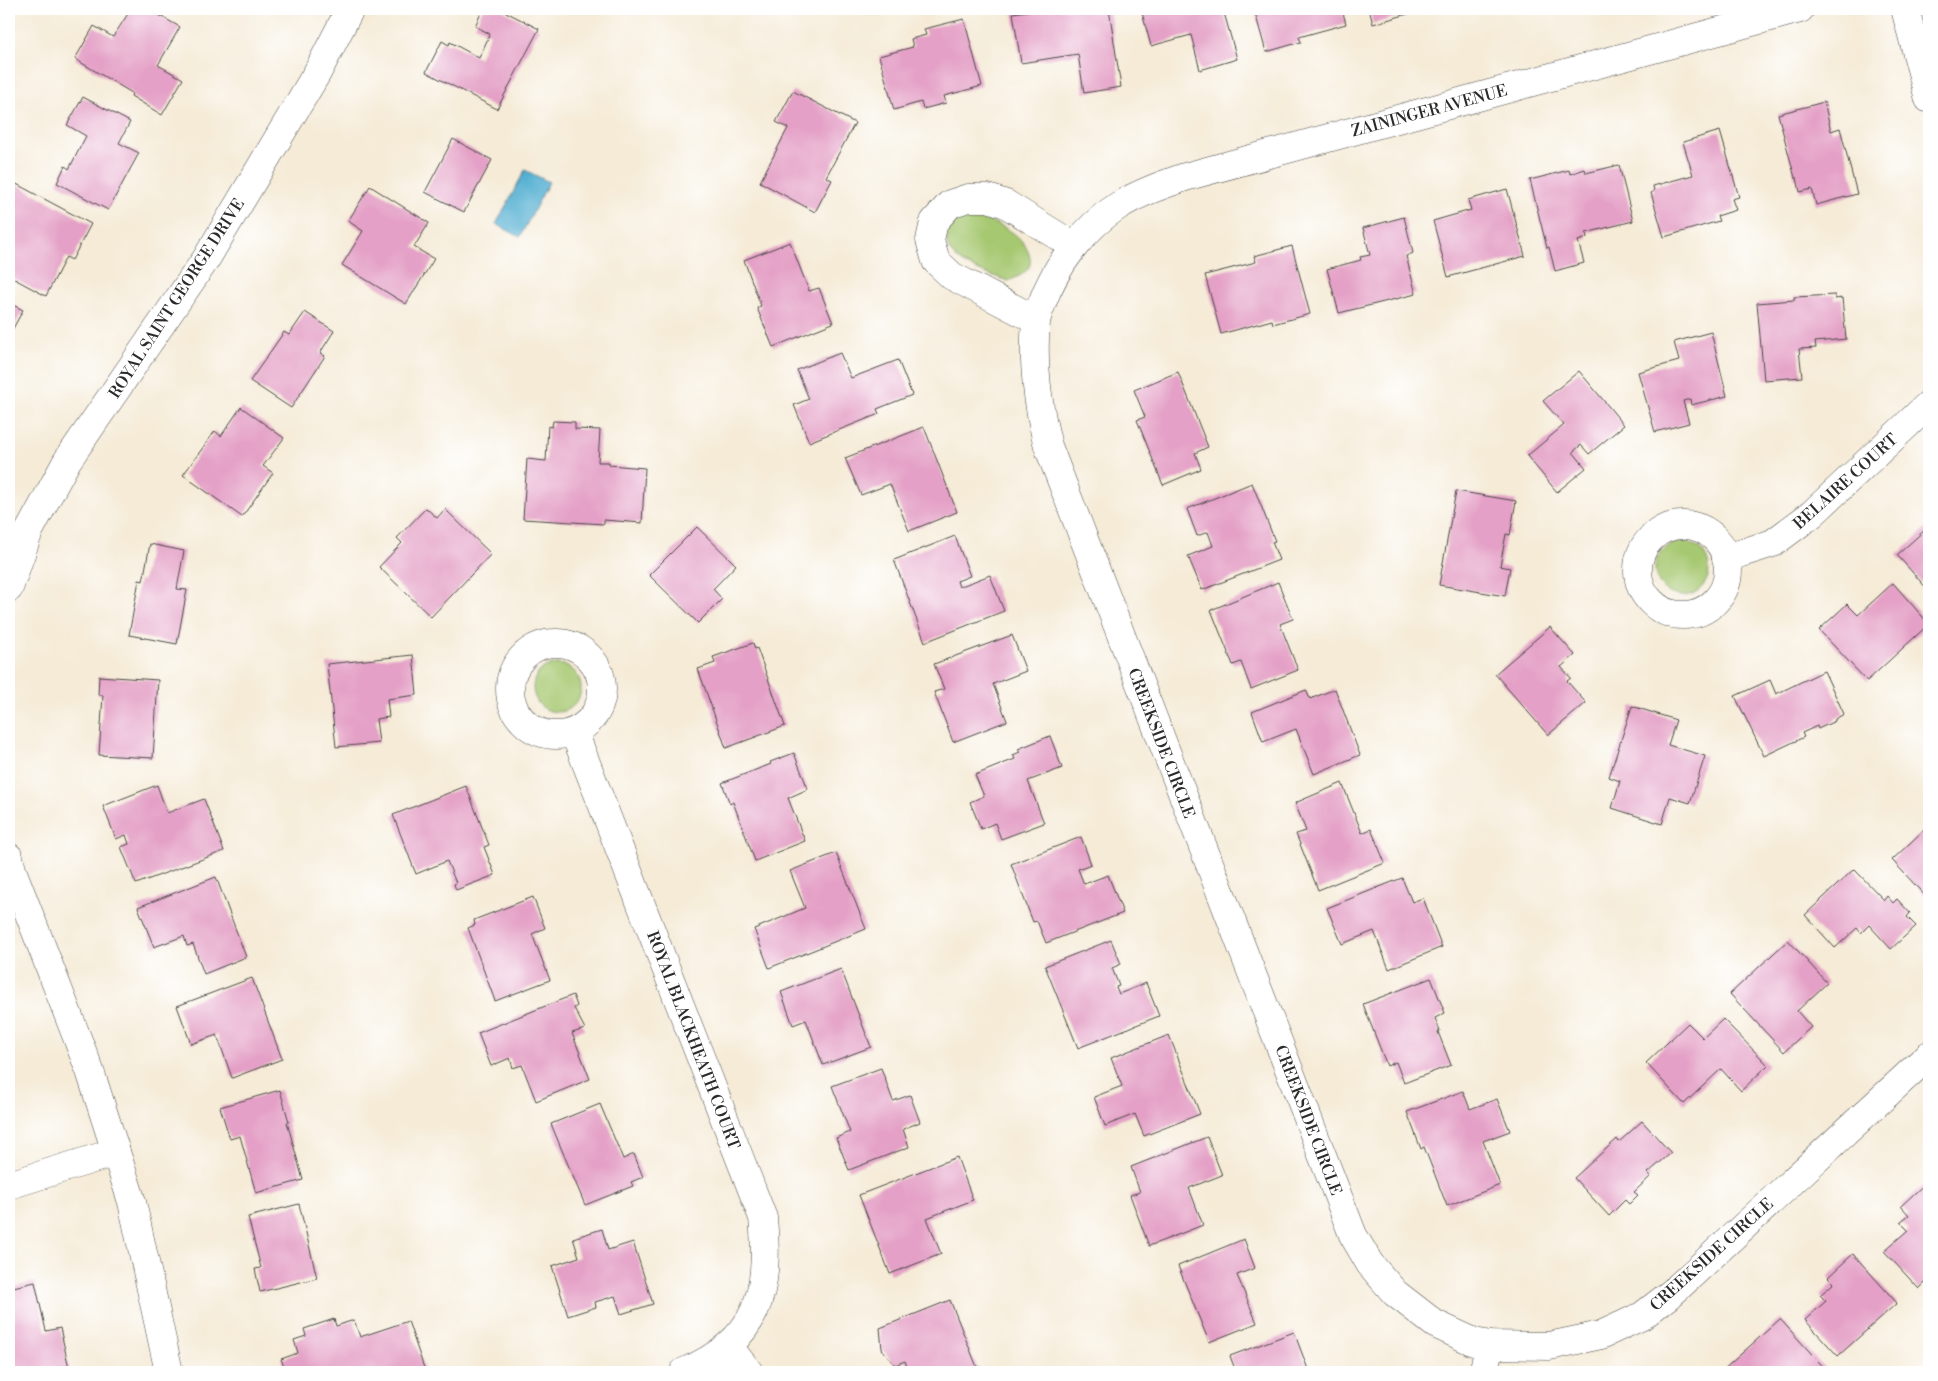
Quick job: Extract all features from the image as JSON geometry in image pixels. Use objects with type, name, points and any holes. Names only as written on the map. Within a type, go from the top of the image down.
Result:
[{"type":"street","name":"ROYAL SAINT GEORGE DRIVE","points":[[9,588],[29,531],[67,461],[206,259],[317,73],[350,9]]},
{"type":"street","name":"ZAININGER AVENUE","points":[[1074,246],[1093,226],[1118,206],[1148,191],[1185,177],[1800,9]]},
{"type":"street","points":[[1905,9],[1929,99]]},
{"type":"street","points":[[1036,320],[952,276],[936,261],[930,240],[934,222],[950,204],[968,198],[988,198],[1006,204],[1074,246]]},
{"type":"street","name":"CREEKSIDE CIRCLE","points":[[1074,246],[1049,283],[1036,320],[1035,372],[1039,410],[1048,446],[1353,1236],[1370,1264],[1395,1293],[1435,1324],[1474,1342],[1490,1345],[1549,1346],[1601,1336],[1642,1316],[1673,1292],[1929,1054]]},
{"type":"street","name":"BELAIRE COURT","points":[[1726,558],[1772,544],[1812,514],[1929,404]]},
{"type":"street","name":"ROYAL BLACKHEATH COURT","points":[[574,732],[763,1218],[765,1276],[758,1304],[751,1319],[741,1334],[729,1346],[707,1362],[684,1372]]},
{"type":"street","points":[[9,857],[12,870],[90,1070],[132,1202],[169,1372]]},
{"type":"street","points":[[9,1185],[116,1152]]},
{"type":"street","points":[[1483,1372],[1490,1345]]},
{"type":"street","points":[[729,1346],[750,1372]]},
{"type":"green space","points":[[969,215],[988,220],[1015,234],[1027,249],[1030,258],[1027,270],[1008,281],[978,271],[959,260],[952,253],[948,245],[947,235],[954,221]]},
{"type":"green space","points":[[1677,542],[1687,542],[1697,546],[1705,554],[1709,569],[1705,584],[1697,592],[1687,596],[1677,596],[1667,592],[1659,584],[1655,574],[1655,564],[1659,554],[1667,546]]},
{"type":"green space","points":[[552,664],[562,664],[574,671],[581,683],[581,693],[574,705],[562,712],[552,712],[544,708],[537,701],[533,693],[533,683],[537,675],[544,668]]},
{"type":"water","points":[[525,170],[549,182],[520,237],[496,224]]},
{"type":"building","points":[[131,9],[148,9],[180,27],[158,65],[183,79],[162,115],[131,96],[132,93],[75,59],[94,26],[113,37]]},
{"type":"building","points":[[483,9],[500,9],[539,29],[497,109],[426,72],[442,41],[449,45],[450,42],[479,58],[490,34],[475,26]]},
{"type":"building","points":[[1041,9],[1109,9],[1121,87],[1084,93],[1078,54],[1021,63],[1013,13]]},
{"type":"building","points":[[1141,9],[1223,9],[1237,59],[1200,70],[1191,35],[1151,46]]},
{"type":"building","points":[[1254,9],[1342,9],[1346,24],[1299,37],[1301,42],[1266,52]]},
{"type":"building","points":[[1369,9],[1425,9],[1373,24]]},
{"type":"building","points":[[964,19],[982,86],[944,96],[946,103],[923,109],[921,102],[894,110],[879,56],[913,47],[911,39],[926,35],[924,29]]},
{"type":"building","points":[[793,91],[855,123],[826,177],[832,180],[815,212],[760,182],[788,128],[776,122]]},
{"type":"building","points":[[83,97],[130,122],[119,143],[139,153],[108,210],[57,183],[65,166],[69,169],[86,136],[67,125]]},
{"type":"building","points":[[1824,102],[1831,131],[1840,128],[1857,194],[1816,205],[1812,189],[1800,192],[1778,114]]},
{"type":"building","points":[[1720,131],[1739,197],[1732,199],[1736,210],[1717,216],[1719,221],[1664,237],[1651,193],[1654,191],[1653,186],[1693,175],[1683,142]]},
{"type":"building","points":[[453,139],[492,160],[464,212],[425,192]]},
{"type":"building","points":[[1619,165],[1633,221],[1586,233],[1587,238],[1578,241],[1584,263],[1555,271],[1549,247],[1547,248],[1530,180],[1569,170],[1570,174],[1585,169],[1586,173]]},
{"type":"building","points":[[9,180],[91,224],[72,260],[66,257],[46,296],[9,276]]},
{"type":"building","points":[[370,186],[429,223],[414,247],[434,259],[406,304],[342,265],[363,231],[348,221]]},
{"type":"building","points":[[1507,189],[1525,256],[1448,277],[1433,221],[1471,210],[1468,200]]},
{"type":"building","points":[[1404,217],[1413,253],[1406,256],[1416,294],[1339,313],[1327,269],[1361,260],[1360,257],[1370,255],[1363,228]]},
{"type":"building","points":[[790,242],[809,291],[819,288],[833,323],[773,347],[757,308],[761,306],[744,260]]},
{"type":"building","points":[[1292,246],[1310,314],[1273,324],[1272,320],[1221,334],[1205,275],[1256,262],[1254,256]]},
{"type":"building","points":[[1835,295],[1835,299],[1842,298],[1846,339],[1815,342],[1816,348],[1799,349],[1802,377],[1764,380],[1757,303],[1794,300],[1794,297]]},
{"type":"building","points":[[9,303],[23,310],[9,336]]},
{"type":"building","points":[[305,312],[334,331],[320,353],[325,356],[291,408],[250,381],[284,332],[289,335]]},
{"type":"building","points":[[1711,332],[1727,396],[1691,405],[1690,399],[1683,401],[1689,423],[1655,432],[1638,372],[1679,361],[1674,342]]},
{"type":"building","points":[[840,353],[851,378],[898,360],[912,395],[877,409],[879,414],[809,442],[794,405],[809,399],[797,370]]},
{"type":"building","points":[[1579,371],[1624,425],[1589,454],[1581,445],[1573,452],[1586,468],[1557,492],[1527,456],[1564,425],[1543,401]]},
{"type":"building","points":[[1178,372],[1208,447],[1195,453],[1201,469],[1163,485],[1137,420],[1145,417],[1134,390]]},
{"type":"building","points":[[241,407],[284,438],[263,466],[273,473],[242,517],[183,475],[215,431],[221,436]]},
{"type":"building","points":[[553,421],[575,422],[575,429],[600,430],[598,462],[609,462],[609,465],[645,468],[642,523],[604,520],[604,524],[523,519],[527,459],[546,461],[548,426],[552,427]]},
{"type":"building","points":[[924,427],[957,512],[909,531],[890,484],[861,495],[845,458]]},
{"type":"building","points":[[1252,483],[1275,541],[1272,542],[1279,560],[1202,590],[1188,556],[1213,546],[1208,532],[1197,536],[1187,509]]},
{"type":"building","points":[[1456,491],[1516,501],[1510,535],[1506,534],[1500,566],[1510,568],[1505,596],[1439,585]]},
{"type":"building","points":[[426,508],[437,518],[445,509],[491,554],[431,617],[379,567],[402,543],[397,538]]},
{"type":"building","points":[[697,527],[736,565],[713,589],[722,599],[698,623],[649,575]]},
{"type":"building","points":[[1926,529],[1929,533],[1929,591],[1897,555]]},
{"type":"building","points":[[955,536],[970,576],[957,581],[959,587],[990,575],[1004,611],[925,642],[894,560]]},
{"type":"building","points":[[150,544],[184,551],[177,589],[187,590],[177,644],[129,635],[139,580],[143,581]]},
{"type":"building","points":[[1278,582],[1293,619],[1280,624],[1298,670],[1251,689],[1241,662],[1233,665],[1211,610]]},
{"type":"building","points":[[1893,583],[1929,624],[1867,681],[1819,630],[1847,604],[1858,615]]},
{"type":"building","points":[[1550,627],[1575,655],[1561,667],[1571,678],[1567,681],[1586,703],[1548,735],[1495,674]]},
{"type":"building","points":[[1012,635],[1026,671],[993,684],[1007,721],[953,742],[934,692],[944,689],[934,664]]},
{"type":"building","points":[[753,643],[755,649],[757,648],[785,726],[726,748],[698,669],[715,663],[713,657]]},
{"type":"building","points":[[413,655],[417,695],[387,699],[389,717],[376,719],[379,743],[336,747],[327,664]]},
{"type":"building","points":[[1824,671],[1844,714],[1835,719],[1835,721],[1818,729],[1817,726],[1802,733],[1804,737],[1764,756],[1735,696],[1770,680],[1776,694]]},
{"type":"building","points":[[99,676],[158,680],[153,758],[99,755],[103,695],[98,695]]},
{"type":"building","points":[[1335,689],[1360,755],[1314,774],[1296,729],[1263,742],[1252,712],[1306,690],[1310,699]]},
{"type":"building","points":[[1632,706],[1676,720],[1668,745],[1705,756],[1690,803],[1670,797],[1662,824],[1612,808],[1620,781],[1609,777]]},
{"type":"building","points":[[1050,736],[1062,768],[1028,781],[1044,823],[1001,839],[995,823],[981,829],[970,802],[984,796],[975,775],[1015,759],[1013,755],[1020,752],[1018,749]]},
{"type":"building","points":[[794,753],[808,789],[788,798],[805,841],[755,861],[733,802],[730,804],[722,783]]},
{"type":"building","points":[[1342,783],[1362,833],[1371,829],[1385,863],[1318,890],[1296,834],[1306,831],[1295,803]]},
{"type":"building","points":[[157,785],[167,813],[204,799],[224,851],[136,884],[121,847],[129,844],[126,835],[116,839],[103,806]]},
{"type":"building","points":[[466,786],[489,845],[484,847],[495,875],[456,890],[454,884],[456,883],[447,861],[416,874],[393,815]]},
{"type":"building","points":[[1929,825],[1929,900],[1892,860]]},
{"type":"building","points":[[1081,837],[1091,864],[1078,869],[1084,884],[1108,875],[1123,913],[1046,943],[1037,921],[1033,922],[1011,864]]},
{"type":"building","points":[[836,853],[866,929],[769,968],[754,929],[805,908],[790,871]]},
{"type":"building","points":[[1854,869],[1884,900],[1887,896],[1893,903],[1897,899],[1910,913],[1907,917],[1916,926],[1891,949],[1869,925],[1861,933],[1857,928],[1835,948],[1805,915]]},
{"type":"building","points":[[216,877],[246,957],[204,974],[193,944],[187,946],[184,936],[154,947],[138,907]]},
{"type":"building","points":[[1402,878],[1412,902],[1423,898],[1442,947],[1389,969],[1374,931],[1342,944],[1327,908]]},
{"type":"building","points":[[533,897],[545,928],[532,934],[550,980],[495,1001],[468,928],[475,925],[474,920]]},
{"type":"building","points":[[1111,940],[1121,964],[1112,968],[1119,986],[1116,987],[1119,994],[1146,983],[1159,1016],[1078,1048],[1045,966]]},
{"type":"building","points":[[1788,940],[1827,983],[1797,1011],[1811,1027],[1784,1052],[1730,994]]},
{"type":"building","points":[[841,969],[871,1047],[823,1065],[806,1020],[793,1025],[781,992]]},
{"type":"building","points":[[252,978],[282,1059],[232,1078],[217,1035],[191,1044],[177,1006]]},
{"type":"building","points":[[1431,978],[1445,1013],[1435,1018],[1440,1031],[1438,1032],[1451,1065],[1404,1083],[1396,1062],[1387,1066],[1363,1004]]},
{"type":"building","points":[[573,995],[577,1006],[574,1008],[585,1029],[572,1033],[590,1079],[536,1101],[522,1065],[513,1068],[510,1058],[491,1066],[478,1033]]},
{"type":"building","points":[[1723,1019],[1768,1065],[1741,1091],[1721,1069],[1684,1104],[1646,1063],[1688,1023],[1703,1038]]},
{"type":"building","points":[[1169,1035],[1200,1114],[1144,1136],[1135,1114],[1105,1126],[1094,1097],[1122,1086],[1111,1058]]},
{"type":"building","points":[[881,1068],[893,1101],[910,1095],[920,1122],[903,1129],[909,1147],[849,1170],[836,1138],[850,1132],[832,1086]]},
{"type":"building","points":[[280,1090],[303,1180],[256,1193],[240,1136],[230,1139],[220,1107]]},
{"type":"building","points":[[1463,1091],[1470,1109],[1497,1099],[1510,1131],[1483,1141],[1500,1185],[1447,1206],[1424,1147],[1421,1149],[1407,1112]]},
{"type":"building","points":[[600,1104],[623,1159],[634,1154],[643,1177],[631,1182],[633,1186],[585,1205],[551,1124]]},
{"type":"building","points":[[1642,1121],[1671,1153],[1648,1173],[1651,1176],[1634,1192],[1638,1195],[1629,1204],[1625,1200],[1609,1216],[1574,1178],[1617,1139],[1619,1142]]},
{"type":"building","points":[[1207,1137],[1222,1175],[1189,1188],[1203,1225],[1149,1246],[1130,1195],[1140,1192],[1131,1167]]},
{"type":"building","points":[[957,1157],[973,1200],[927,1218],[941,1254],[890,1274],[859,1195]]},
{"type":"building","points":[[1929,1180],[1929,1279],[1919,1289],[1884,1251],[1908,1230],[1900,1222],[1909,1215],[1901,1206]]},
{"type":"building","points":[[299,1204],[317,1278],[260,1292],[255,1269],[261,1268],[248,1217]]},
{"type":"building","points":[[602,1229],[608,1250],[633,1242],[653,1304],[621,1314],[615,1296],[595,1302],[596,1307],[568,1316],[552,1266],[579,1257],[573,1238]]},
{"type":"building","points":[[1244,1239],[1255,1268],[1237,1275],[1257,1323],[1209,1342],[1178,1266]]},
{"type":"building","points":[[1853,1254],[1897,1303],[1838,1356],[1805,1320],[1826,1301],[1820,1295],[1834,1283],[1828,1277]]},
{"type":"building","points":[[35,1282],[46,1331],[60,1328],[70,1372],[9,1372],[9,1288]]},
{"type":"building","points":[[950,1300],[979,1372],[909,1372],[905,1361],[895,1365],[882,1349],[880,1328]]},
{"type":"building","points":[[334,1319],[336,1326],[354,1320],[360,1337],[408,1321],[424,1368],[412,1372],[286,1372],[281,1359],[298,1353],[294,1340],[306,1336],[304,1329]]},
{"type":"building","points":[[1780,1319],[1828,1372],[1721,1372]]},
{"type":"building","points":[[1294,1332],[1309,1372],[1236,1372],[1230,1356]]}]
